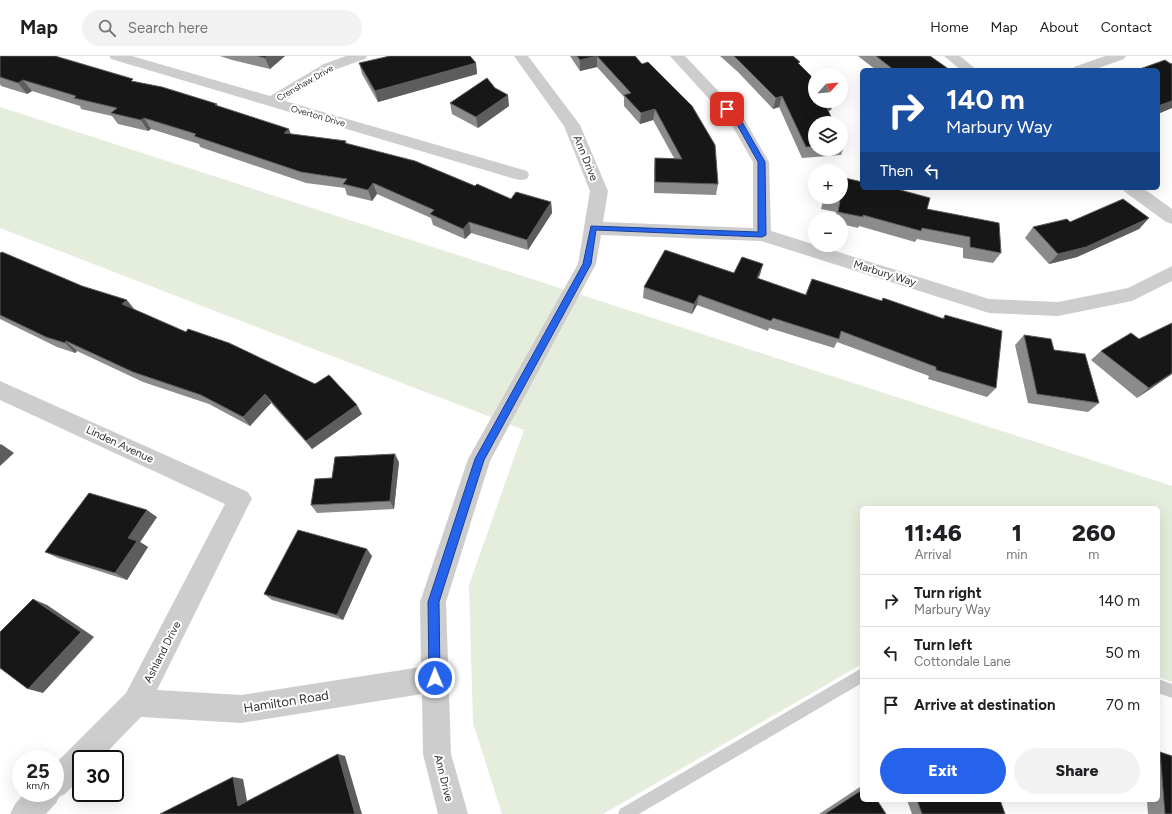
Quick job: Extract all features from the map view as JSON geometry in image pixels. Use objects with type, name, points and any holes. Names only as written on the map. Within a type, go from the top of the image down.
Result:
[{"type":"street","name":"Overton Drive","points":[[116,56],[521,175]]},
{"type":"street","name":"Crenshaw Drive","points":[[272,102],[329,68],[360,56]]},
{"type":"street","name":"Ann Drive","points":[[453,814],[436,754],[433,602],[479,459],[587,264],[599,191],[572,125],[521,56]]},
{"type":"street","points":[[677,56],[737,120],[761,162],[762,235]]},
{"type":"street","points":[[951,56],[967,68]]},
{"type":"street","points":[[1085,68],[1119,56]]},
{"type":"street","points":[[1134,190],[1172,218]]},
{"type":"street","name":"Marbury Way","points":[[593,228],[762,235],[989,306],[1058,309],[1132,294],[1172,273]]},
{"type":"street","name":"Linden Avenue","points":[[0,390],[240,499]]},
{"type":"street","name":"Ashland Drive","points":[[64,775],[136,702],[240,499]]},
{"type":"street","name":"Hamilton Road","points":[[136,702],[241,709],[435,678]]},
{"type":"street","points":[[25,814],[37,802]]},
{"type":"lane","points":[[625,814],[860,676]]},
{"type":"lane","points":[[1160,687],[1172,691]]},
{"type":"green space","points":[[0,107],[1172,486],[1172,682],[1160,678],[1160,506],[860,506],[860,665],[603,814],[502,814],[473,723],[469,585],[524,430],[0,228]]},
{"type":"building","points":[[0,56],[55,56],[133,79],[131,81],[162,87],[217,104],[215,105],[289,129],[284,133],[346,141],[345,143],[415,161],[475,186],[477,184],[511,199],[516,192],[551,202],[527,240],[469,222],[463,229],[430,214],[434,210],[373,183],[368,190],[343,184],[347,179],[301,172],[194,136],[196,134],[144,118],[141,120],[111,113],[117,108],[74,98],[76,96],[23,80],[18,83],[0,77]]},
{"type":"building","points":[[390,56],[470,56],[476,63],[375,91],[359,63]]},
{"type":"building","points":[[577,56],[597,56],[580,60]]},
{"type":"building","points":[[597,56],[635,56],[642,64],[648,62],[692,106],[715,145],[718,184],[655,182],[655,158],[682,159],[655,109],[641,113],[624,95],[631,93]]},
{"type":"building","points":[[734,56],[793,56],[800,62],[798,63],[808,73],[808,108],[827,108],[831,116],[808,116],[808,147],[806,147],[782,96],[776,98]]},
{"type":"building","points":[[876,56],[930,56],[947,68],[891,68]]},
{"type":"building","points":[[1165,60],[1171,64],[1172,63],[1172,101],[1160,105],[1160,68],[1143,68]]},
{"type":"building","points":[[487,78],[495,88],[508,95],[476,117],[450,103]]},
{"type":"building","points":[[848,179],[860,182],[860,190],[900,190],[930,198],[927,209],[999,223],[1001,253],[970,247],[970,237],[922,228],[921,231],[863,215],[863,217],[848,214],[848,212],[838,212],[839,204],[848,204]]},
{"type":"building","points":[[1123,199],[1149,218],[1086,247],[1058,254],[1033,227],[1067,219],[1070,222]]},
{"type":"building","points":[[665,250],[734,273],[742,257],[763,264],[757,278],[806,295],[812,279],[882,301],[883,298],[944,319],[945,315],[1002,331],[996,388],[936,370],[936,367],[841,331],[839,339],[773,318],[771,321],[699,295],[694,304],[644,287]]},
{"type":"building","points":[[2,252],[82,286],[127,300],[122,304],[186,332],[188,329],[229,343],[315,384],[329,375],[357,405],[306,441],[265,394],[243,417],[201,395],[133,372],[66,341],[65,343],[46,337],[0,315],[0,253]]},
{"type":"building","points":[[1172,323],[1172,373],[1149,388],[1101,351],[1131,333],[1139,339]]},
{"type":"building","points":[[1024,335],[1051,339],[1054,350],[1085,354],[1099,403],[1037,394]]},
{"type":"building","points":[[395,454],[390,501],[311,505],[315,479],[332,478],[335,457]]},
{"type":"building","points":[[89,493],[147,510],[128,538],[137,541],[115,573],[45,552]]},
{"type":"building","points":[[298,530],[367,549],[337,615],[264,594]]},
{"type":"building","points":[[33,599],[81,632],[28,689],[0,668],[0,632]]},
{"type":"building","points":[[1160,752],[1172,756],[1172,814],[1165,814]]},
{"type":"building","points":[[338,754],[355,814],[160,814],[233,777],[238,806]]},
{"type":"building","points":[[860,791],[860,802],[878,802],[886,814],[825,814]]},
{"type":"building","points":[[918,802],[1001,802],[1005,814],[922,814]]},
{"type":"route","points":[[435,678],[433,602],[479,459],[587,264],[593,228],[762,235],[761,162],[737,120],[727,109]]}]
